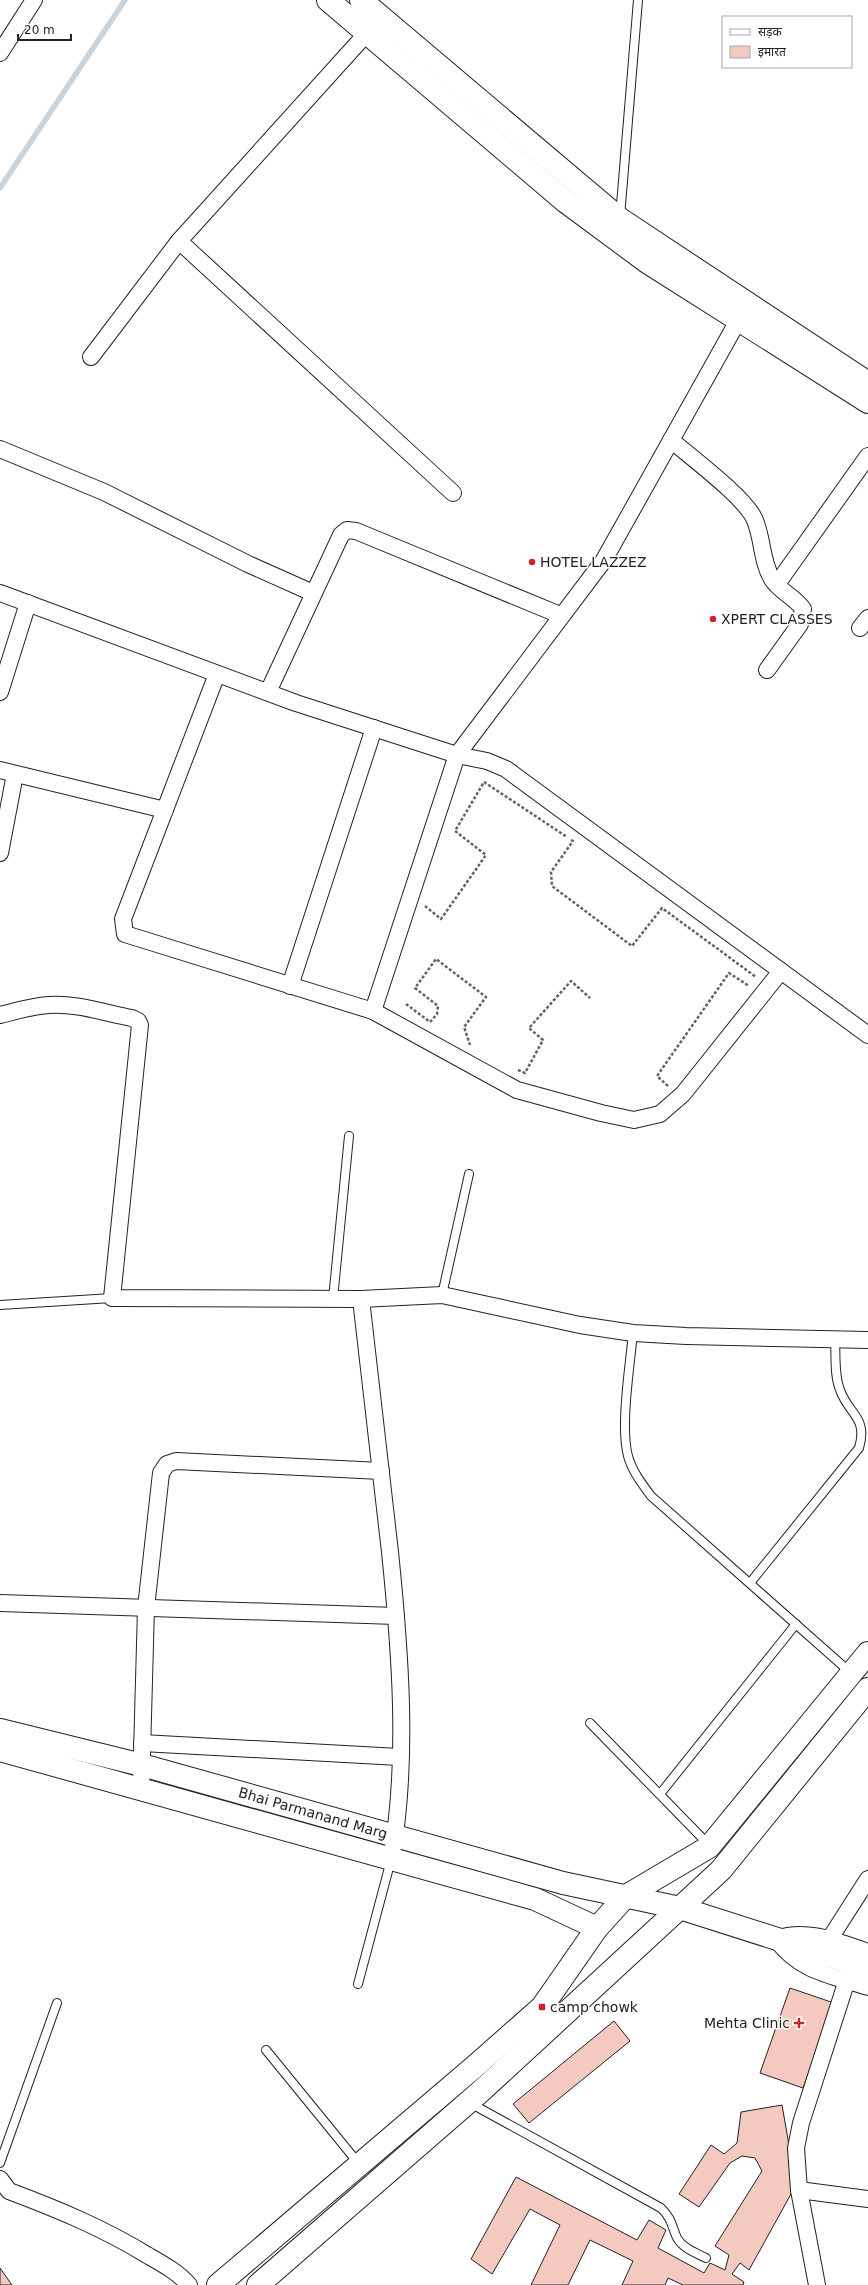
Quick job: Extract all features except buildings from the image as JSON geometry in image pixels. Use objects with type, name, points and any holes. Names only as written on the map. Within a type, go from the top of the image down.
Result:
[{"type":"main road","points":[[328,0],[566,202],[619,230],[744,312],[868,402]]},
{"type":"main road","points":[[361,0],[619,230]]},
{"type":"main road","points":[[744,312],[868,383]]},
{"type":"main road","points":[[218,2285],[542,2007],[597,1928],[626,1896],[710,1845],[868,1653]]},
{"type":"main road","points":[[258,2285],[468,2102],[721,1870],[868,1689]]},
{"type":"main road","name":"Bhai Parmanand Marg","points":[[0,1730],[142,1765],[563,1883],[680,1908],[868,1968]]},
{"type":"main road","name":"Bhai Parmanand Marg","points":[[0,1750],[534,1899],[597,1928]]},
{"type":"street","points":[[0,53],[34,0]]},
{"type":"street","points":[[91,357],[179,241],[367,33]]},
{"type":"street","points":[[179,241],[453,492]]},
{"type":"street","points":[[373,1011],[457,754],[560,615],[604,560],[744,312]]},
{"type":"street","points":[[671,440],[743,503],[753,517],[765,562],[777,584],[798,602],[803,609],[803,616],[800,624],[767,670]]},
{"type":"street","points":[[0,449],[104,492],[248,564],[313,593]]},
{"type":"street","points":[[777,584],[868,456]]},
{"type":"street","points":[[268,692],[341,535],[347,530],[351,530],[560,615]]},
{"type":"street","points":[[0,593],[268,692],[374,728],[457,754],[487,761],[512,773],[868,1035]]},
{"type":"street","points":[[0,692],[28,603]]},
{"type":"street","points":[[217,674],[123,918],[125,934],[373,1011],[517,1090],[601,1113],[634,1120],[660,1114],[683,1094],[781,971]]},
{"type":"street","points":[[290,986],[374,728]]},
{"type":"street","points":[[0,854],[7,772],[165,810]]},
{"type":"street","points":[[0,1016],[25,1008],[50,1005],[77,1007],[132,1018],[138,1021],[140,1025],[112,1298],[361,1299],[442,1295],[580,1325],[633,1333],[686,1336],[868,1340]]},
{"type":"street","points":[[361,1299],[396,1616],[401,1720],[395,1836],[391,1859]]},
{"type":"street","points":[[141,1789],[146,1608],[161,1473],[167,1464],[176,1461],[381,1471]]},
{"type":"street","points":[[0,1603],[396,1616]]},
{"type":"street","points":[[142,1743],[400,1757]]},
{"type":"street","points":[[829,1940],[868,1879]]},
{"type":"street","points":[[868,1952],[829,1940],[800,1934],[790,1934],[776,1939],[786,1952],[806,1967],[868,1988]]},
{"type":"street","points":[[817,2285],[799,2190],[796,2148],[802,2123],[847,1980]]},
{"type":"street","points":[[3,2190],[111,2233],[184,2283]]},
{"type":"street","points":[[799,2190],[868,2199]]},
{"type":"lane","points":[[619,230],[638,0]]},
{"type":"lane","points":[[333,1299],[348,1136]]},
{"type":"lane","points":[[442,1295],[469,1174]]},
{"type":"lane","points":[[0,1305],[112,1298]]},
{"type":"lane","points":[[633,1333],[626,1424],[628,1456],[637,1478],[650,1496],[852,1673]]},
{"type":"lane","points":[[750,1583],[859,1448],[863,1437],[862,1424],[839,1390],[835,1340]]},
{"type":"lane","points":[[660,1794],[796,1624]]},
{"type":"lane","points":[[590,1722],[710,1845]]},
{"type":"lane","points":[[358,1984],[391,1859]]},
{"type":"lane","points":[[0,2163],[57,2003]]},
{"type":"lane","points":[[266,2050],[359,2165]]},
{"type":"lane","points":[[468,2102],[661,2208],[669,2216],[680,2242],[685,2247],[706,2258]]},
{"type":"path","points":[[412,895],[441,919],[486,855],[455,831],[484,782],[573,841],[551,872],[552,886],[632,946],[662,908],[756,977],[750,987],[729,973],[656,1076],[673,1090]]},
{"type":"path","points":[[406,1004],[430,1022],[436,1014],[438,1006],[415,988],[436,959],[486,997],[464,1027],[471,1049]]},
{"type":"path","points":[[513,1068],[525,1073],[543,1040],[529,1028],[571,981],[590,998]]},
{"type":"waterway","points":[[0,188],[125,0]]},
{"type":"place","name":"HOTEL LAZZEZ","points":[[532,562]]},
{"type":"place","name":"XPERT CLASSES","points":[[713,619]]},
{"type":"place","name":"camp chowk","points":[[542,2007]]},
{"type":"place","name":"Mehta Clinic","points":[[799,2023]]}]
